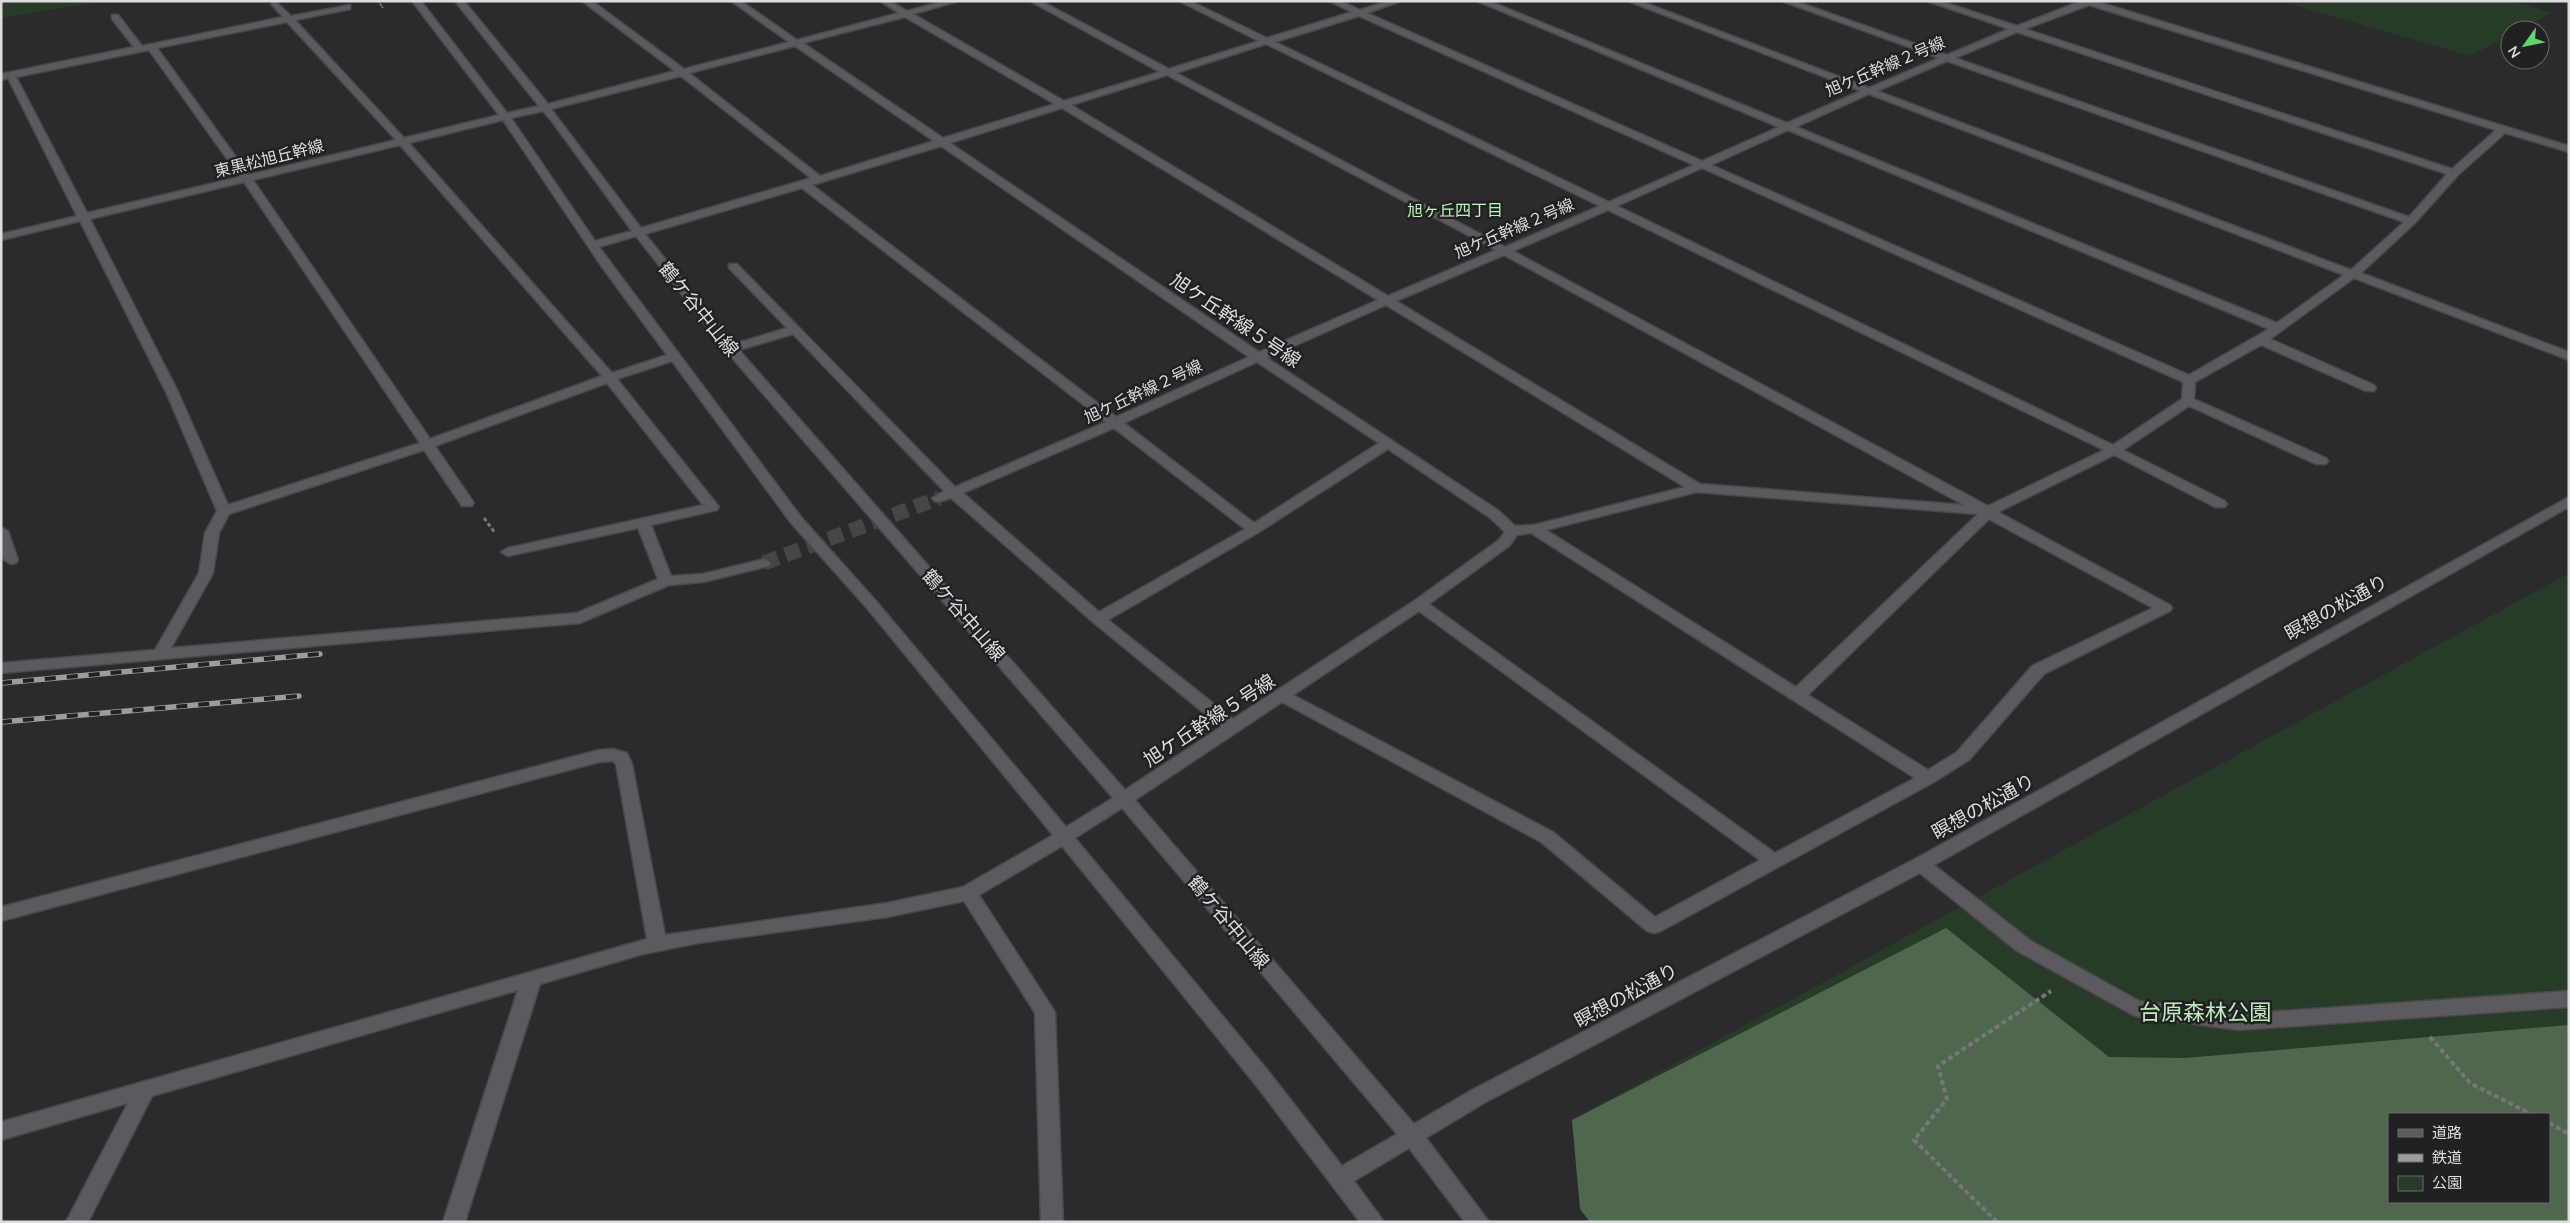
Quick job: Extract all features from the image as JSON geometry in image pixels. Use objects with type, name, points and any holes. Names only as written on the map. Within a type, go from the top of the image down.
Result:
[{"type":"street","points":[[416,1],[505,116],[593,245],[673,357],[796,520],[871,604],[1064,837],[1340,1178],[1373,1222]]},
{"type":"street","name":"鶴ケ谷中山線","points":[[459,1],[482,27],[731,349],[1124,799],[1412,1136],[1478,1222]]},
{"type":"street","points":[[586,1],[682,72],[818,179]]},
{"type":"street","name":"旭ケ丘幹線５号線","points":[[1,1131],[532,978],[657,944],[698,936],[887,910],[968,893],[1064,837],[1124,799],[1419,604],[1504,543],[1512,531],[1494,514],[1258,357],[735,1]]},
{"type":"street","points":[[884,1],[1062,104],[1698,488]]},
{"type":"street","name":"東黒松旭丘幹線","points":[[1,237],[544,107],[955,1]]},
{"type":"street","points":[[1034,1],[1505,251],[2165,608],[2038,670],[1963,756],[1928,778],[1654,926],[1548,837],[1281,695]]},
{"type":"street","points":[[1183,1],[2114,450],[2220,504]]},
{"type":"street","points":[[1333,1],[2189,380]]},
{"type":"street","points":[[593,245],[640,233],[804,184],[1397,1]]},
{"type":"street","points":[[1480,1],[2278,328]]},
{"type":"street","points":[[1632,1],[2569,356]]},
{"type":"street","points":[[1786,1],[2411,221]]},
{"type":"street","points":[[1931,1],[2454,173]]},
{"type":"street","points":[[2088,2],[2569,156]]},
{"type":"street","name":"旭ケ丘幹線２号線","points":[[946,495],[1116,423],[1258,357],[1609,206],[1786,126],[2016,29],[2088,2]]},
{"type":"street","points":[[275,4],[402,141],[610,378],[712,507],[508,552]]},
{"type":"street","points":[[224,511],[172,392],[84,218],[6,76],[346,7]]},
{"type":"street","points":[[115,17],[146,49],[247,179],[467,503]]},
{"type":"street","points":[[2498,133],[2569,149]]},
{"type":"street","points":[[2189,380],[2261,340],[2354,274],[2411,221],[2454,173],[2498,133]]},
{"type":"street","points":[[804,184],[1254,529]]},
{"type":"street","points":[[733,266],[946,495],[1098,620],[1232,726]]},
{"type":"street","points":[[731,349],[794,330]]},
{"type":"street","points":[[2261,340],[2370,388]]},
{"type":"street","points":[[160,655],[206,573],[212,533],[224,511],[426,445],[673,357]]},
{"type":"street","points":[[2188,400],[2189,380]]},
{"type":"street","points":[[1798,695],[1989,512],[2114,450],[2188,400]]},
{"type":"street","points":[[2188,400],[2321,462]]},
{"type":"street","points":[[1098,620],[1254,529],[1387,444]]},
{"type":"street","points":[[1512,531],[1534,529],[1698,488],[1989,512]]},
{"type":"street","name":"瞑想の松通り","points":[[1340,1178],[1477,1097],[1921,864],[2569,501]]},
{"type":"street","points":[[643,523],[666,581]]},
{"type":"street","points":[[1534,529],[1928,778]]},
{"type":"street","points":[[1,531],[11,560]]},
{"type":"street","points":[[1,668],[580,618],[666,581],[702,578],[764,563]]},
{"type":"street","points":[[1419,604],[1774,861]]},
{"type":"street","points":[[1,914],[590,759],[613,755],[621,757],[624,764],[657,944]]},
{"type":"street","points":[[1921,864],[2024,946],[2135,1008],[2238,1022],[2569,999]]},
{"type":"street","points":[[968,893],[1044,1012],[1052,1222]]},
{"type":"street","points":[[454,1222],[532,978]]},
{"type":"street","points":[[77,1222],[145,1090]]},
{"type":"path","points":[[378,1],[383,8]]},
{"type":"path","points":[[1997,1222],[1914,1140],[1947,1099],[1938,1066],[2036,1003],[2074,973]]},
{"type":"path","points":[[2406,1010],[2470,1083],[2529,1113]]},
{"type":"path","points":[[2550,1124],[2569,1134]]},
{"type":"green space","points":[[1,1],[106,1],[1,18]]},
{"type":"green space","points":[[2279,1],[2511,1],[2552,13],[2538,20],[2500,20],[2500,40],[2470,56]]},
{"type":"green space","name":"台原森林公園","points":[[2569,573],[2569,1222],[1590,1222],[1580,1209],[1572,1120]]},
{"type":"green space","points":[[1946,928],[2109,1057],[2185,1058],[2569,1025],[2569,1222],[1590,1222],[1580,1209],[1572,1120]]},
{"type":"tunnel","points":[[764,563],[939,498]]},
{"type":"railway","points":[[1,683],[320,654]]},
{"type":"railway","points":[[1,722],[299,696]]},
{"type":"district","name":"旭ヶ丘四丁目","points":[[1455,210]]}]
